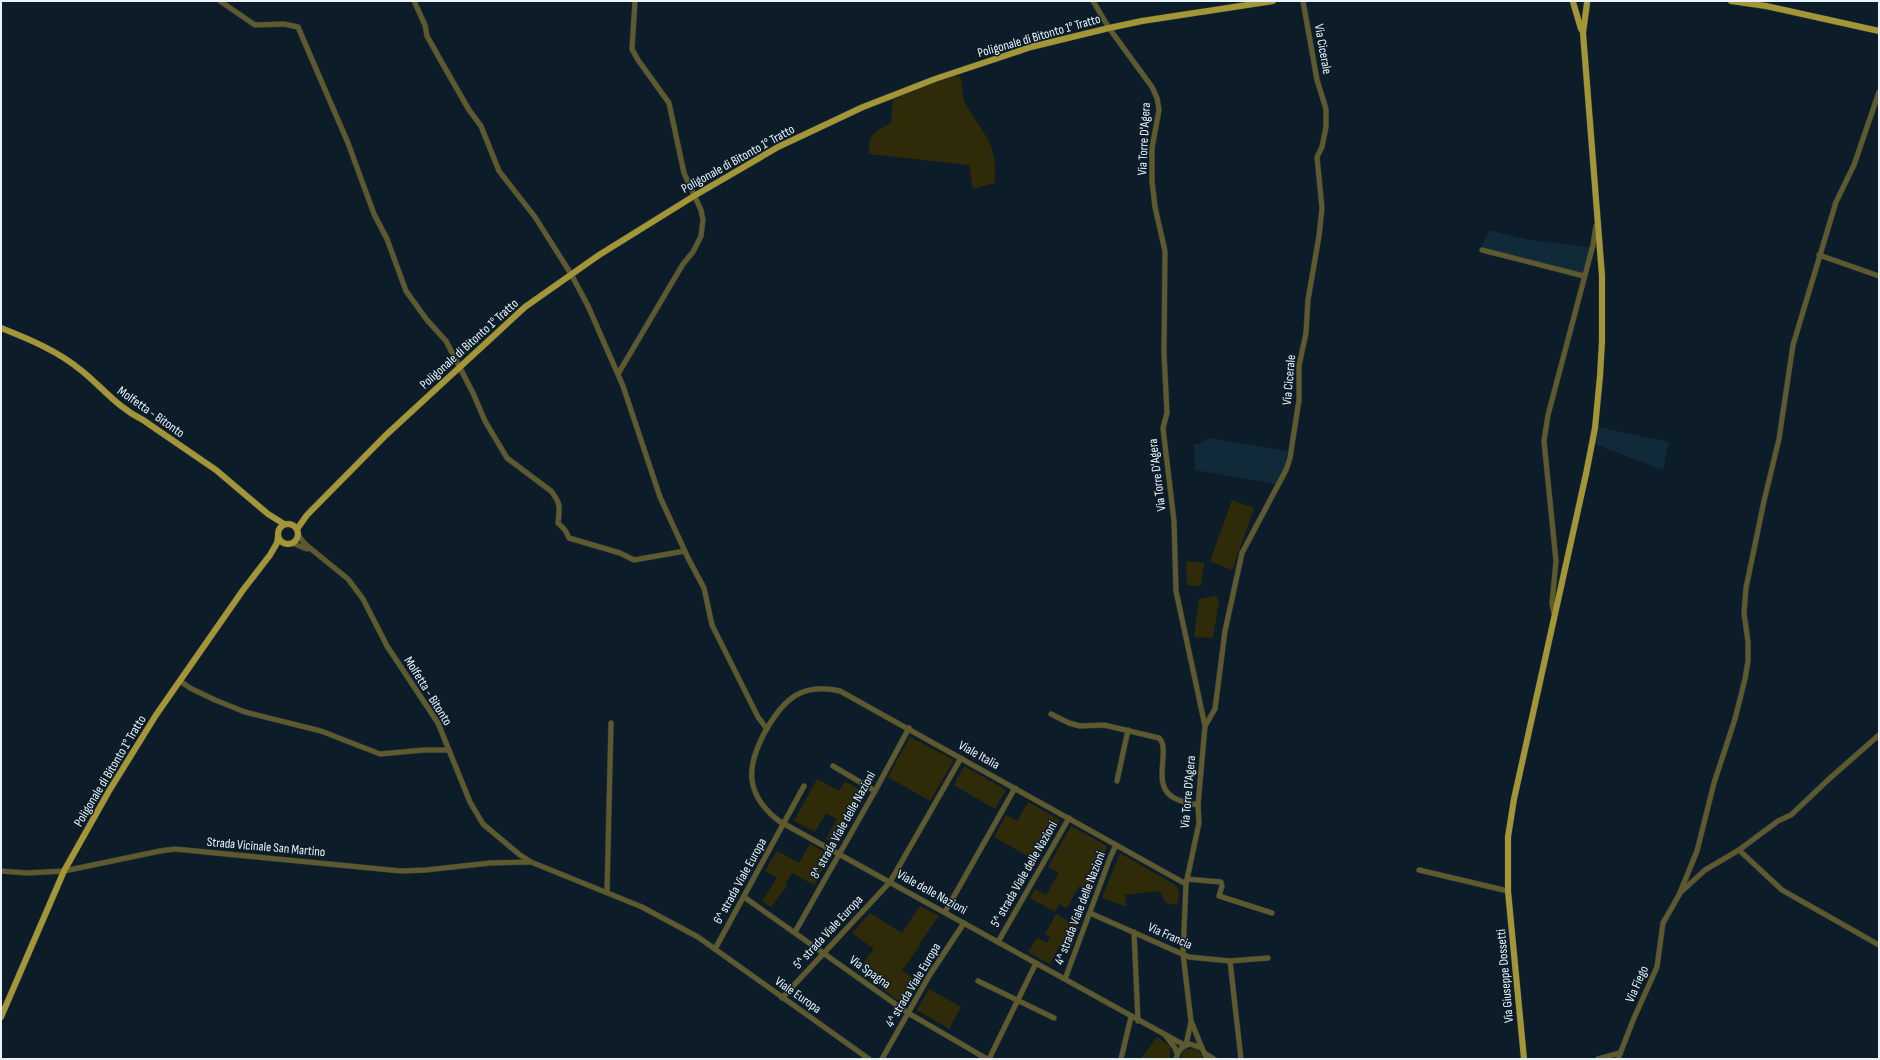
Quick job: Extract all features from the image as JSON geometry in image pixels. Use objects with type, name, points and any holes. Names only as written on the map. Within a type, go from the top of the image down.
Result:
[{"type":"main road","name":"Poligonale di Bitonto 1° Tratto","points":[[296,529],[306,515],[386,435],[525,307],[571,274],[694,196],[778,147],[863,107],[935,79],[1031,48],[1109,28],[1273,1]]},
{"type":"main road","points":[[1731,1],[1766,6],[1879,31]]},
{"type":"main road","points":[[1572,2],[1580,4],[1588,2],[1583,33]]},
{"type":"main road","points":[[1572,2],[1583,33]]},
{"type":"main road","name":"Via Giuseppe Dossetti","points":[[1524,1059],[1508,890],[1508,836],[1513,805],[1586,474],[1597,409],[1602,315],[1602,276],[1583,33]]},
{"type":"main road","name":"Molfetta - Bitonto","points":[[1,328],[33,340],[82,370],[112,400],[130,414],[144,420],[216,470],[268,514],[284,524]]},
{"type":"main road","points":[[268,514],[278,534],[289,543]]},
{"type":"main road","points":[[284,524],[296,529],[289,543],[270,555],[277,543],[278,534],[284,524]]},
{"type":"main road","name":"Poligonale di Bitonto 1° Tratto","points":[[1,1017],[64,870],[112,785],[242,590],[270,555]]},
{"type":"street","points":[[220,1],[255,25],[284,24],[298,27],[348,143],[374,214],[387,239],[406,291],[427,320],[446,341],[485,422],[502,452],[507,458],[551,490],[557,498],[560,506],[558,523],[565,530],[569,538],[620,553],[634,560],[685,551]]},
{"type":"street","points":[[414,1],[425,25],[427,36],[469,110],[479,122],[499,171],[535,217],[571,274],[588,306],[618,374],[646,450],[660,497],[704,588],[712,625],[758,717],[766,729]]},
{"type":"street","points":[[618,374],[701,236],[702,215],[684,173],[669,103],[638,60],[632,49],[635,1]]},
{"type":"street","name":"Via Torre D'Agera","points":[[1093,1],[1109,28],[1152,87],[1158,98],[1159,110],[1152,148],[1152,181],[1155,207],[1165,251],[1164,353],[1167,413],[1163,428],[1174,521],[1176,591],[1205,726],[1198,805],[1199,823],[1187,881],[1184,954],[1191,1021]]},
{"type":"street","name":"Via Cicerale","points":[[1205,726],[1215,709],[1225,631],[1242,553],[1286,470],[1290,458],[1299,400],[1299,366],[1306,333],[1308,300],[1317,250],[1322,208],[1317,157],[1322,147],[1326,127],[1326,109],[1317,80],[1303,1]]},
{"type":"street","name":"Via Fiego","points":[[1619,1056],[1634,1018],[1655,973],[1662,929],[1698,851],[1714,782],[1728,744],[1745,679],[1748,642],[1744,613],[1749,569],[1779,439],[1793,345],[1836,202],[1854,165],[1879,92]]},
{"type":"street","points":[[1555,617],[1552,603],[1556,561],[1544,441],[1548,415],[1593,245],[1598,219]]},
{"type":"street","points":[[1482,250],[1584,276]]},
{"type":"street","points":[[1819,255],[1879,276]]},
{"type":"street","name":"Molfetta - Bitonto","points":[[296,529],[301,541],[342,574],[356,588],[372,614],[393,656],[438,723],[470,802],[483,824],[531,862]]},
{"type":"street","name":"Molfetta - Bitonto","points":[[289,543],[315,553]]},
{"type":"street","points":[[180,681],[190,688],[215,700],[245,712],[321,731],[380,754],[449,750]]},
{"type":"street","name":"Viale Italia","points":[[766,729],[778,710],[793,696],[808,690],[824,688],[846,693],[1116,845],[1187,881]]},
{"type":"street","points":[[1052,714],[1069,723],[1080,726],[1104,724],[1159,738],[1162,740],[1162,775],[1165,790],[1170,796],[1178,800],[1198,805]]},
{"type":"street","points":[[607,892],[611,723]]},
{"type":"street","name":"8^ strada Viale delle Nazioni","points":[[795,932],[840,854],[909,728]]},
{"type":"street","name":"Viale delle Nazioni","points":[[766,729],[755,751],[751,769],[751,777],[756,794],[764,807],[784,824],[945,912],[1138,1021],[1185,1045],[1195,1044],[1202,1048]]},
{"type":"street","points":[[1117,781],[1128,730]]},
{"type":"street","points":[[1679,895],[1705,870],[1738,850],[1778,821],[1791,815],[1879,735]]},
{"type":"street","name":"5^ strada Viale Europa","points":[[782,998],[890,882],[961,758]]},
{"type":"street","points":[[833,766],[875,791]]},
{"type":"street","name":"6^ strada Viale Europa","points":[[715,949],[804,786]]},
{"type":"street","points":[[945,912],[1015,788]]},
{"type":"street","name":"5^ strada Viale delle Nazioni","points":[[998,942],[1069,818]]},
{"type":"street","name":"4^ strada Viale delle Nazioni","points":[[1065,979],[1116,845]]},
{"type":"street","name":"Strada Vicinale San Martino","points":[[1,871],[27,873],[64,870],[160,851],[176,850],[401,871],[426,870],[490,863],[531,862]]},
{"type":"street","points":[[1738,850],[1782,890],[1879,945]]},
{"type":"street","name":"Viale Europa","points":[[531,862],[652,911],[698,937],[869,1059]]},
{"type":"street","points":[[1419,870],[1508,890]]},
{"type":"street","points":[[1187,881],[1221,882],[1222,886],[1219,896],[1272,913]]},
{"type":"street","name":"Via Spagna","points":[[744,897],[908,1013],[988,1059]]},
{"type":"street","name":"Via Francia","points":[[1090,913],[1195,959],[1230,961],[1268,958]]},
{"type":"street","name":"4^ strada Viale Europa","points":[[882,1059],[929,976],[964,923]]},
{"type":"street","points":[[1134,932],[1138,1021]]},
{"type":"street","points":[[1230,961],[1241,1059]]},
{"type":"street","points":[[988,1059],[1036,963]]},
{"type":"street","points":[[978,982],[1054,1018]]},
{"type":"street","points":[[1121,1059],[1131,1017]]},
{"type":"street","points":[[1177,1056],[1185,1045],[1191,1021]]},
{"type":"street","points":[[1191,1021],[1206,1056],[1214,1059]]},
{"type":"street","name":"Viale delle Nazioni","points":[[1164,1034],[1175,1048],[1177,1056]]},
{"type":"street","points":[[1598,1059],[1619,1056]]},
{"type":"shaded area","points":[[954,76],[960,77],[964,101],[990,143],[995,161],[995,183],[973,189],[969,165],[869,154],[870,141],[873,134],[891,123],[893,99]]},
{"type":"shaded area","points":[[1489,230],[1529,240],[1590,247],[1583,274],[1481,249]]},
{"type":"shaded area","points":[[1598,427],[1669,442],[1663,470],[1595,444]]},
{"type":"shaded area","points":[[1208,438],[1288,451],[1283,470],[1276,484],[1195,470],[1194,445],[1201,443]]},
{"type":"shaded area","points":[[1232,500],[1254,508],[1232,570],[1210,561]]},
{"type":"shaded area","points":[[1186,561],[1204,563],[1201,586],[1187,585]]},
{"type":"shaded area","points":[[1216,596],[1219,600],[1213,638],[1194,637],[1199,599]]},
{"type":"shaded area","points":[[910,737],[954,760],[930,801],[888,777]]},
{"type":"shaded area","points":[[964,766],[1006,790],[995,809],[954,785]]},
{"type":"shaded area","points":[[817,779],[839,791],[845,781],[865,793],[837,844],[826,839],[837,819],[826,813],[815,832],[794,821]]},
{"type":"shaded area","points":[[1028,802],[1060,820],[1037,861],[994,837],[1006,815],[1017,821]]},
{"type":"shaded area","points":[[1071,826],[1107,846],[1091,893],[1079,886],[1067,908],[1059,904],[1055,912],[1030,898],[1035,889],[1046,895],[1059,873],[1048,867]]},
{"type":"shaded area","points":[[810,844],[830,855],[814,885],[792,873],[785,885],[787,886],[771,907],[762,901],[777,878],[765,871],[777,851],[799,863]]},
{"type":"shaded area","points":[[1120,853],[1175,885],[1179,890],[1178,905],[1166,903],[1160,891],[1125,895],[1126,907],[1102,898]]},
{"type":"shaded area","points":[[920,906],[939,916],[919,944],[920,946],[902,970],[918,983],[905,1006],[858,970],[874,949],[852,933],[870,913],[902,933]]},
{"type":"shaded area","points":[[1056,914],[1078,927],[1070,951],[1060,945],[1050,964],[1028,952],[1037,938],[1047,943],[1050,937],[1045,934]]},
{"type":"shaded area","points":[[929,989],[961,1007],[949,1029],[917,1010]]},
{"type":"shaded area","points":[[1157,1037],[1170,1046],[1170,1059],[1140,1059]]},
{"type":"shaded area","points":[[1193,1048],[1199,1050],[1203,1059],[1180,1059],[1183,1051]]}]
